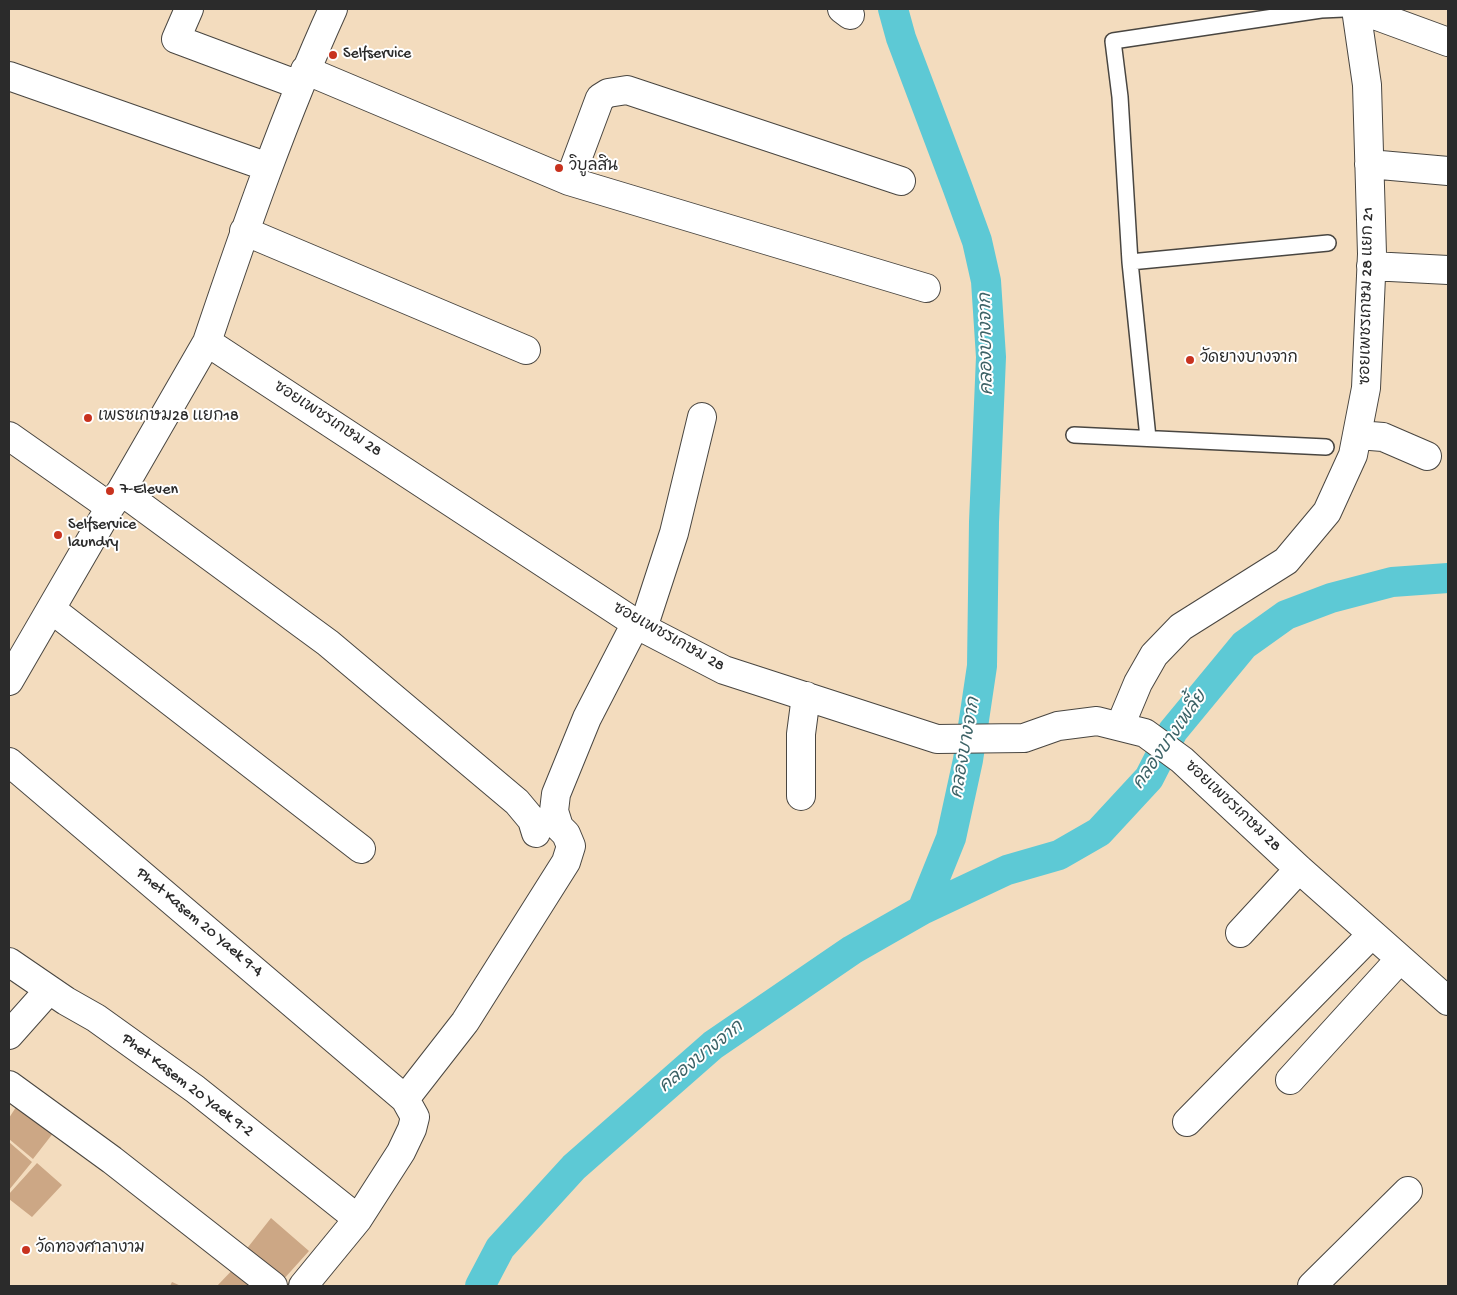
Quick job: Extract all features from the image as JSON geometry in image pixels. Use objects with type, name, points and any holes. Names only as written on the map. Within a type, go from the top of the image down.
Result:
[{"type":"street","points":[[189,9],[176,40],[302,78],[569,181],[926,288]]},
{"type":"street","points":[[9,680],[207,342],[244,231],[268,167],[302,78],[333,9]]},
{"type":"street","points":[[1357,9],[1448,42]]},
{"type":"street","name":"ซอยเพชรเกษม 28 แยก 21","points":[[1133,730],[1138,683],[1154,655],[1181,627],[1286,560],[1327,512],[1353,455],[1366,388],[1371,266],[1367,85],[1357,9]]},
{"type":"street","points":[[9,76],[268,167]]},
{"type":"street","points":[[569,181],[600,98],[608,93],[628,90],[901,182]]},
{"type":"street","points":[[1369,164],[1448,171]]},
{"type":"street","points":[[244,231],[526,350]]},
{"type":"street","points":[[1371,266],[1448,270]]},
{"type":"street","name":"ซอยเพชรเกษม 28","points":[[207,342],[639,626],[724,670],[937,739],[1024,738],[1058,726],[1097,721],[1133,730],[1182,760],[1299,870],[1448,1001]]},
{"type":"street","points":[[303,1286],[358,1219],[401,1152],[416,1117],[397,1092],[464,1022],[566,862],[571,846],[566,834],[559,827],[554,811],[556,794],[587,718],[639,626],[674,533],[702,417]]},
{"type":"street","points":[[1358,435],[1383,437],[1426,456]]},
{"type":"street","points":[[9,436],[116,499],[328,643],[517,802],[532,820],[536,833]]},
{"type":"street","points":[[51,609],[361,849]]},
{"type":"street","points":[[802,796],[801,734],[806,696]]},
{"type":"street","name":"Phet Kasem 20 Yaek 9-4","points":[[9,762],[397,1092]]},
{"type":"street","points":[[1240,933],[1299,870]]},
{"type":"street","points":[[1187,1122],[1372,934]]},
{"type":"street","points":[[1290,1080],[1400,959]]},
{"type":"street","name":"Phet Kasem 20 Yaek 9-2","points":[[9,962],[66,1001],[96,1018],[195,1089],[358,1219]]},
{"type":"street","points":[[9,1035],[49,990]]},
{"type":"street","points":[[9,1085],[112,1160],[273,1286]]},
{"type":"street","points":[[1312,1286],[1408,1191]]},
{"type":"lane","points":[[1148,438],[1130,262],[1120,97],[1113,41],[1321,10],[1344,9]]},
{"type":"lane","points":[[1130,262],[1328,244]]},
{"type":"lane","points":[[1074,435],[1326,447]]},
{"type":"building","points":[[18,1104],[54,1132],[33,1159],[9,1139],[9,1118]]},
{"type":"building","points":[[9,1142],[32,1162],[9,1190]]},
{"type":"building","points":[[37,1163],[62,1185],[32,1217],[9,1199],[9,1194]]},
{"type":"building","points":[[271,1218],[309,1251],[282,1281],[245,1251]]},
{"type":"building","points":[[238,1264],[266,1286],[217,1286]]},
{"type":"building","points":[[172,1282],[181,1286],[170,1286]]},
{"type":"waterway","name":"คลองบางจาก","points":[[480,1286],[500,1248],[574,1167],[713,1045],[852,950],[922,910],[951,838],[968,760],[982,666],[984,522],[991,357],[986,281],[977,241],[901,38],[893,9]]},
{"type":"waterway","name":"คลองบางเพลี้ย","points":[[922,910],[1007,870],[1059,855],[1099,832],[1149,778],[1173,731],[1244,645],[1286,615],[1331,598],[1392,582],[1448,578]]},
{"type":"place","name":"Selfservice","points":[[333,55]]},
{"type":"place","name":"วิบูลสิน","points":[[559,168]]},
{"type":"place","name":"วัดยางบางจาก","points":[[1190,360]]},
{"type":"place","name":"เพรชเกษม28 แยก18","points":[[88,418]]},
{"type":"place","name":"7-Eleven","points":[[110,491]]},
{"type":"place","name":"Selfservice laundry","points":[[58,535]]},
{"type":"place","name":"วัดทองศาลางาม","points":[[26,1250]]}]
